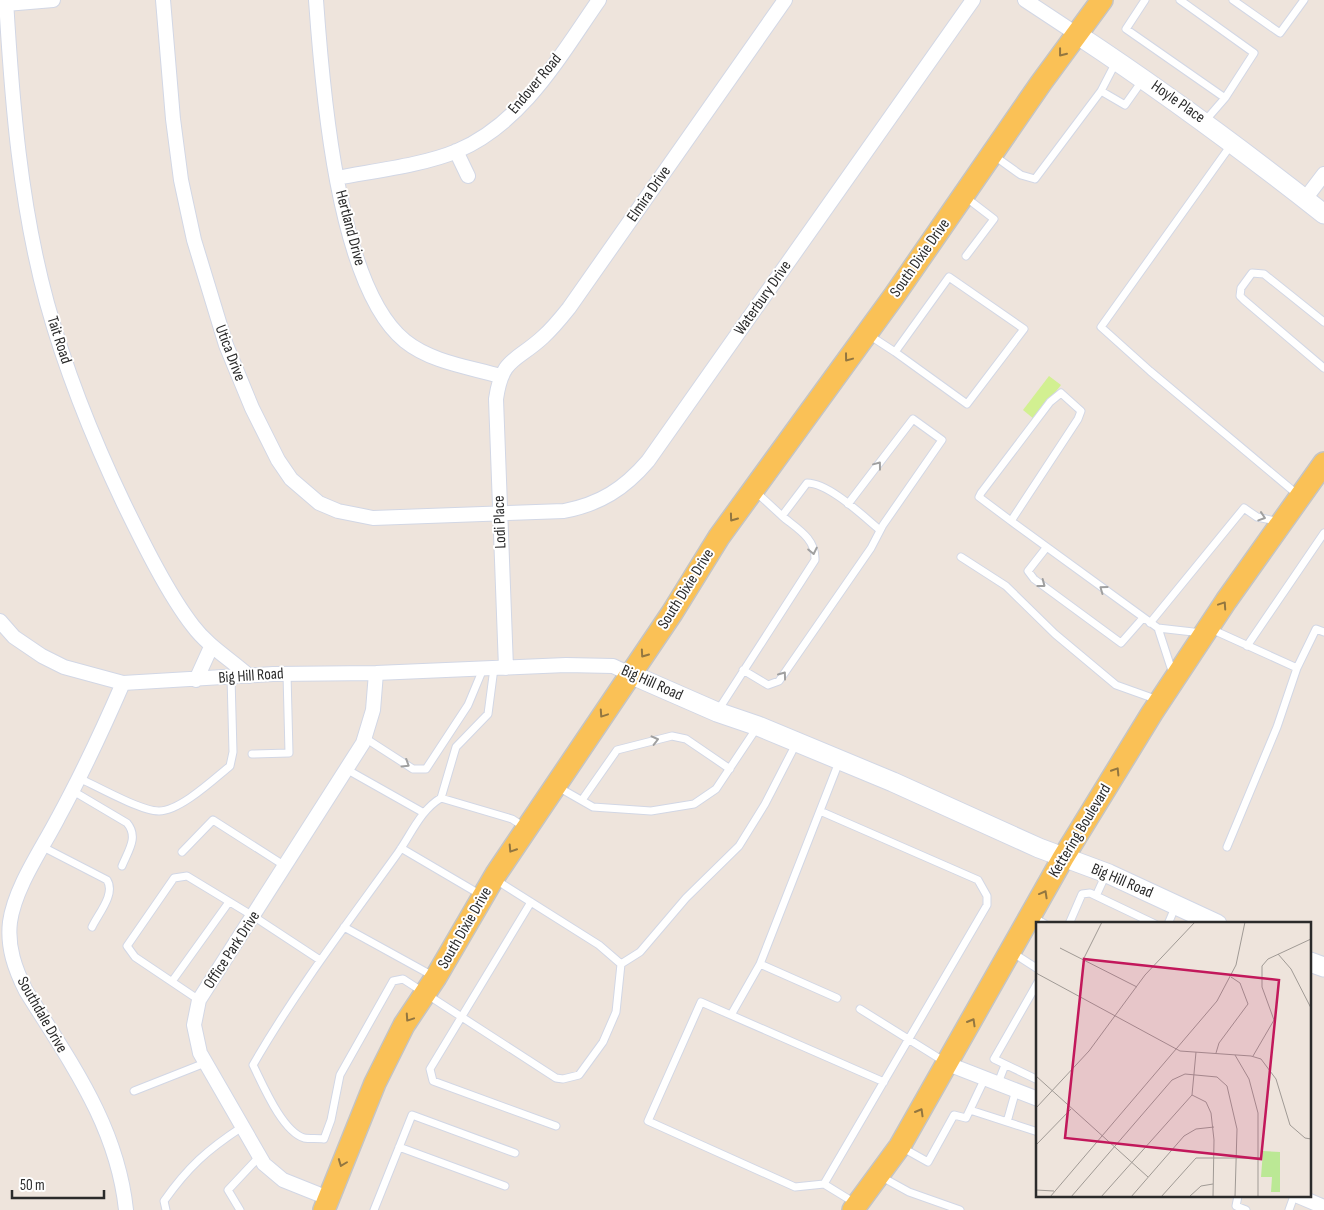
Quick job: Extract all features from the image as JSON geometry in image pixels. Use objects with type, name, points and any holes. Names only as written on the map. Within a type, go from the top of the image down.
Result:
[{"type":"main road","name":"South Dixie Drive","points":[[326,1204],[375,1083],[404,1025],[431,985],[526,828],[672,613],[719,537],[866,334],[993,155],[1041,83],[1102,0]]},
{"type":"main road","name":"Kettering Boulevard","points":[[1038,920],[1063,858],[1160,701],[1206,631],[1324,463]]},
{"type":"main road","name":"Kettering Boulevard","points":[[856,1207],[900,1146],[1011,952],[1036,922]]},
{"type":"street","points":[[6,2],[53,0]]},
{"type":"street","name":"Utica Drive","points":[[164,0],[173,120],[194,240],[226,345],[252,408],[278,460],[291,479],[314,498],[338,511],[352,515],[372,518],[500,513]]},
{"type":"street","name":"Hertland Drive","points":[[316,0],[322,92],[337,178],[361,270],[374,303],[391,328],[406,342],[433,356],[500,376]]},
{"type":"street","name":"Endover Road","points":[[337,178],[456,151],[483,136],[528,98],[550,71],[599,0]]},
{"type":"street","name":"Elmira Drive","points":[[500,376],[515,357],[543,337],[569,308],[785,0]]},
{"type":"street","name":"Waterbury Drive","points":[[500,513],[564,511],[584,507],[605,498],[636,475],[973,0]]},
{"type":"street","name":"Hoyle Place","points":[[1024,0],[1145,78],[1324,214]]},
{"type":"street","name":"Tait Road","points":[[6,2],[14,125],[24,190],[47,303],[69,373],[99,450],[134,523],[182,610],[211,647],[249,676]]},
{"type":"street","points":[[456,151],[468,176]]},
{"type":"street","points":[[1305,199],[1324,174]]},
{"type":"street","name":"Lodi Place","points":[[494,668],[500,513],[496,399],[500,376]]},
{"type":"street","name":"Big Hill Road","points":[[0,621],[14,637],[42,656],[64,667],[123,683],[287,674],[376,673],[566,665],[613,666],[717,712],[758,726],[840,760],[1063,858],[1106,873],[1213,922]]},
{"type":"street","points":[[196,680],[211,647]]},
{"type":"street","name":"Office Park Drive","points":[[326,1204],[273,1173],[259,1157],[205,1063],[195,1037],[195,1013],[199,1000],[365,738],[373,710],[376,673]]},
{"type":"street","name":"Southdale Drive","points":[[123,683],[95,749],[13,907],[10,922],[11,952],[26,992],[105,1126],[120,1171],[126,1210]]},
{"type":"street","points":[[1312,963],[1324,967]]},
{"type":"street","points":[[948,1064],[1036,1097]]},
{"type":"street","points":[[1303,1198],[1324,1207]]},
{"type":"lane","points":[[1145,0],[1126,29],[1225,98]]},
{"type":"lane","points":[[1180,0],[1254,53],[1225,98],[1204,121]]},
{"type":"lane","points":[[1233,0],[1280,33],[1304,0]]},
{"type":"lane","points":[[993,155],[1021,175],[1035,179],[1101,90],[1117,60]]},
{"type":"lane","points":[[1101,90],[1125,105],[1145,78]]},
{"type":"lane","points":[[1233,143],[1101,328],[1300,497]]},
{"type":"lane","points":[[964,196],[994,219],[966,256]]},
{"type":"lane","points":[[1324,322],[1264,274],[1252,273],[1241,288],[1240,296],[1244,300],[1324,368]]},
{"type":"lane","points":[[866,334],[895,352],[967,404],[1024,329],[949,277],[895,352]]},
{"type":"lane","points":[[1011,521],[1078,419],[1081,411],[1061,393],[1050,402],[981,493],[980,497],[985,502],[1046,548],[1158,628],[1206,631],[1247,646],[1297,668]]},
{"type":"lane","points":[[743,670],[768,685],[779,681],[871,548],[880,530],[942,440],[912,419],[848,504]]},
{"type":"lane","points":[[782,516],[807,483],[818,484],[848,504],[880,530]]},
{"type":"lane","points":[[717,712],[815,560],[814,547],[809,539],[753,490]]},
{"type":"lane","points":[[1150,623],[1244,508],[1257,517],[1282,523]]},
{"type":"lane","points":[[1247,646],[1324,533]]},
{"type":"lane","points":[[1046,548],[1028,571],[1034,579],[1121,643],[1143,618]]},
{"type":"lane","points":[[961,557],[1006,586],[1055,634],[1116,685],[1160,701]]},
{"type":"lane","points":[[1158,628],[1175,679]]},
{"type":"lane","points":[[1227,847],[1277,727],[1297,668],[1316,629],[1324,632]]},
{"type":"lane","points":[[365,738],[413,769],[426,769],[494,668]]},
{"type":"lane","points":[[431,985],[403,979],[393,981],[340,1075],[331,1120],[324,1139],[304,1138],[288,1128],[264,1088],[253,1065],[320,960],[401,848],[429,805],[441,798],[456,747],[488,714],[494,668]]},
{"type":"lane","points":[[252,754],[289,753],[287,674]]},
{"type":"lane","points":[[76,785],[159,811],[177,806],[230,766],[233,752],[231,677]]},
{"type":"lane","points":[[555,785],[594,807],[651,811],[694,804],[716,789],[758,726]]},
{"type":"lane","points":[[582,800],[617,750],[672,736],[686,739],[730,769]]},
{"type":"lane","points":[[621,964],[640,952],[686,898],[739,846],[765,804],[797,742]]},
{"type":"lane","points":[[732,1015],[760,964],[840,760]]},
{"type":"lane","points":[[346,769],[424,813]]},
{"type":"lane","points":[[76,785],[127,823],[132,829],[134,836],[122,866]]},
{"type":"lane","points":[[441,798],[512,819],[526,828]]},
{"type":"lane","points":[[820,811],[978,880],[987,896],[987,905],[824,1184]]},
{"type":"lane","points":[[182,852],[213,820],[285,866]]},
{"type":"lane","points":[[43,847],[107,880],[110,885],[110,893],[92,927]]},
{"type":"lane","points":[[401,848],[488,888],[531,902],[599,945],[621,964]]},
{"type":"lane","points":[[1096,896],[1106,873]]},
{"type":"lane","points":[[199,1000],[173,980],[135,957],[127,946],[174,878],[187,876],[320,960]]},
{"type":"lane","points":[[1070,922],[1082,894],[1096,896],[1152,922]]},
{"type":"lane","points":[[173,980],[229,902]]},
{"type":"lane","points":[[531,902],[430,1069],[433,1081],[556,1126]]},
{"type":"lane","points":[[1169,922],[1176,905]]},
{"type":"lane","points":[[344,927],[431,985],[461,1016],[556,1078],[572,1078],[579,1075],[603,1042],[616,1012],[621,964]]},
{"type":"lane","points":[[1011,952],[1036,968]]},
{"type":"lane","points":[[760,964],[837,998]]},
{"type":"lane","points":[[1036,986],[994,1059],[1036,1079]]},
{"type":"lane","points":[[856,1207],[824,1184],[795,1187],[648,1121],[702,1002],[884,1082]]},
{"type":"lane","points":[[860,1009],[948,1064]]},
{"type":"lane","points":[[134,1090],[205,1063]]},
{"type":"lane","points":[[900,1146],[928,1162],[954,1115],[966,1118],[991,1081],[1006,1065]]},
{"type":"lane","points":[[1006,1122],[1016,1090]]},
{"type":"lane","points":[[970,1110],[1036,1131]]},
{"type":"lane","points":[[374,1210],[412,1115],[515,1153]]},
{"type":"lane","points":[[166,1210],[164,1202],[182,1176],[209,1149],[242,1127]]},
{"type":"lane","points":[[399,1147],[505,1186]]},
{"type":"lane","points":[[240,1210],[228,1190],[259,1157]]},
{"type":"lane","points":[[880,1176],[909,1192],[960,1210]]},
{"type":"lane","points":[[1238,1198],[1236,1206],[1246,1210]]},
{"type":"lane","points":[[1289,1210],[1293,1198]]},
{"type":"green space","points":[[1049,376],[1061,385],[1034,419],[1023,410]]}]
